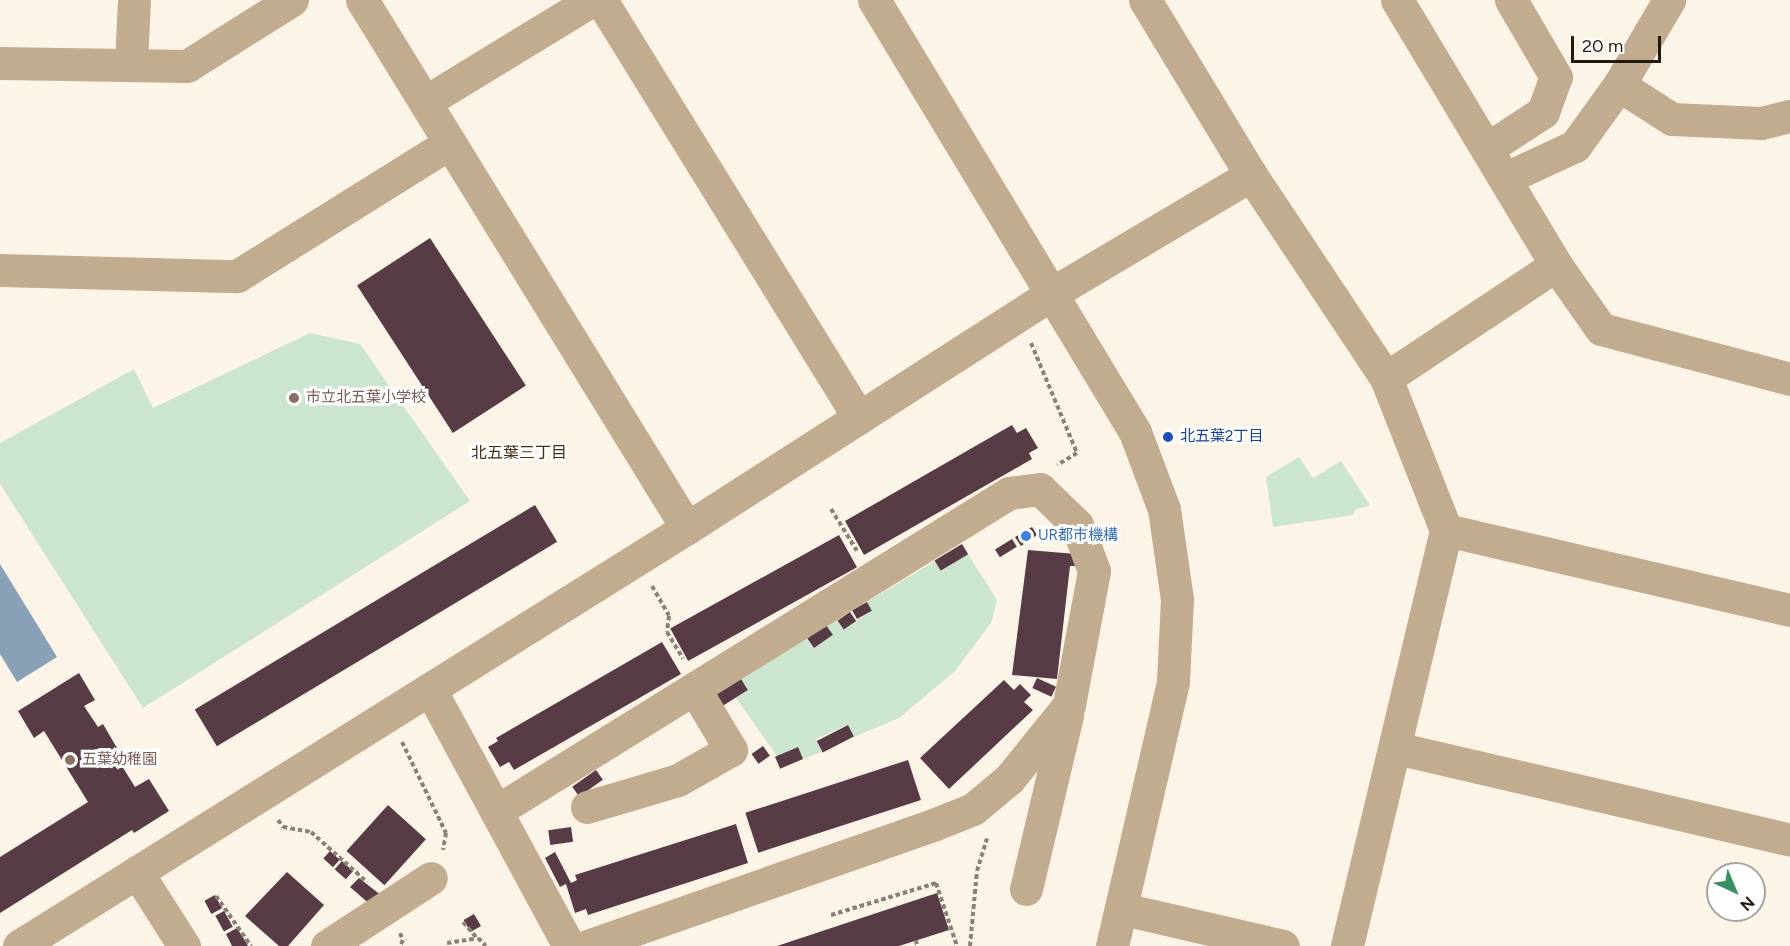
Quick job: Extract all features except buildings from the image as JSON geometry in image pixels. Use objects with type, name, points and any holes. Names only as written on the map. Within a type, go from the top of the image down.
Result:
[{"type":"street","points":[[132,63],[134,0]]},
{"type":"street","points":[[0,63],[132,63],[187,66],[292,0]]},
{"type":"street","points":[[363,0],[687,528]]},
{"type":"street","points":[[425,102],[592,0]]},
{"type":"street","points":[[601,0],[859,418]]},
{"type":"street","points":[[874,0],[1054,292],[1135,432],[1158,490],[1173,550],[1178,598],[1173,682],[1123,909],[1112,946]]},
{"type":"street","points":[[1145,0],[1251,175],[1386,378],[1446,530],[1396,748],[1347,946]]},
{"type":"street","points":[[1397,0],[1488,148],[1556,265],[1601,329],[1790,379]]},
{"type":"street","points":[[1488,148],[1543,112],[1556,77],[1511,0]]},
{"type":"street","points":[[1506,178],[1575,146],[1619,85],[1669,0]]},
{"type":"street","points":[[1619,85],[1672,119],[1761,123],[1790,116]]},
{"type":"street","points":[[0,270],[237,276],[450,142]]},
{"type":"street","points":[[19,946],[687,528],[1054,292],[1251,175]]},
{"type":"street","points":[[1386,378],[1556,265]]},
{"type":"street","points":[[498,810],[1009,492],[1040,489],[1077,525],[1094,571],[1069,705],[1026,889]]},
{"type":"street","points":[[1446,530],[1790,610]]},
{"type":"street","points":[[588,807],[678,780],[730,750],[696,687]]},
{"type":"street","points":[[430,688],[498,810],[569,946]]},
{"type":"street","points":[[587,946],[973,809],[1001,785],[1069,705]]},
{"type":"street","points":[[1396,748],[1790,840]]},
{"type":"street","points":[[137,872],[184,946]]},
{"type":"street","points":[[327,946],[431,879]]},
{"type":"street","points":[[1123,909],[1283,946]]},
{"type":"path","points":[[1029,338],[1077,453],[1051,469]]},
{"type":"path","points":[[831,509],[872,578]]},
{"type":"path","points":[[657,594],[669,616],[667,632],[696,687]]},
{"type":"path","points":[[408,752],[446,833],[446,844],[431,879]]},
{"type":"path","points":[[970,946],[977,871],[1001,785]]},
{"type":"path","points":[[283,827],[311,832],[394,903]]},
{"type":"path","points":[[831,915],[936,883],[957,946]]},
{"type":"path","points":[[216,896],[251,946]]},
{"type":"path","points":[[463,922],[486,946]]},
{"type":"path","points":[[447,943],[478,938]]},
{"type":"path","points":[[916,940],[917,946]]},
{"type":"green space","points":[[310,333],[360,344],[470,501],[143,708],[0,484],[0,443],[134,369],[153,408]]},
{"type":"green space","points":[[1299,457],[1313,478],[1341,461],[1370,505],[1355,510],[1353,515],[1273,527],[1266,477]]},
{"type":"green space","points":[[968,554],[997,600],[991,623],[955,671],[899,718],[854,737],[847,725],[816,739],[822,752],[803,759],[797,747],[777,756],[736,698],[748,690],[741,679],[806,637],[814,648],[832,635],[826,625],[837,620],[843,629],[872,611],[867,602],[935,561],[942,571]]},
{"type":"water","points":[[0,564],[57,657],[17,682],[0,654]]},
{"type":"place","name":"市立北五葉小学校","points":[[294,398]]},
{"type":"place","name":"北五葉2丁目","points":[[1168,437]]},
{"type":"place","name":"UR都市機構","points":[[1026,536]]},
{"type":"place","name":"五葉幼稚園","points":[[70,760]]},
{"type":"district","name":"北五葉三丁目","points":[[519,453]]}]
